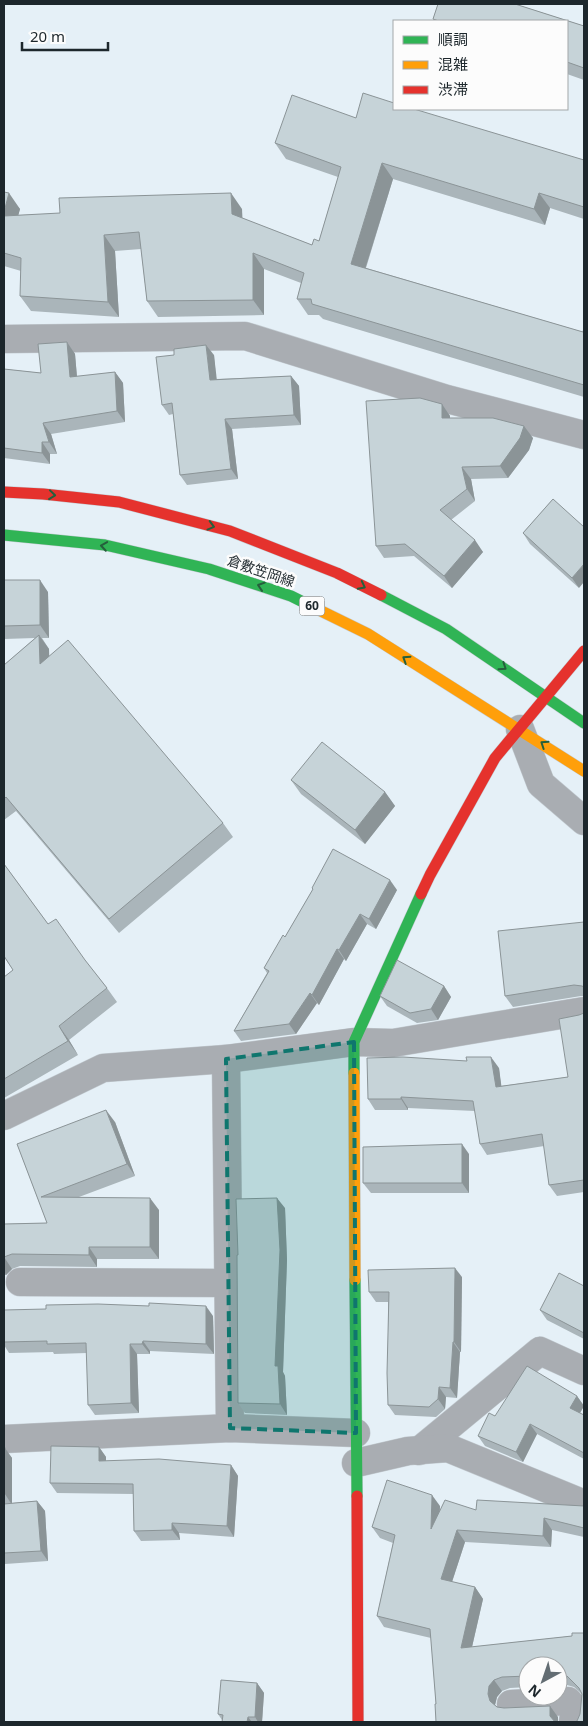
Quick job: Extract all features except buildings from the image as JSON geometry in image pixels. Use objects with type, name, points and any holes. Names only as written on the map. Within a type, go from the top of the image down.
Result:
[{"type":"main road","name":"倉敷笠岡線","points":[[4,492],[119,502],[238,534],[337,572],[446,629],[584,723]]},
{"type":"main road","name":"倉敷笠岡線","points":[[4,535],[105,545],[209,569],[291,596],[368,634],[584,771]]},
{"type":"main road","points":[[358,1722],[354,1042],[430,875],[495,758],[584,651]]},
{"type":"street","points":[[4,338],[245,336],[447,398],[584,435]]},
{"type":"street","points":[[520,729],[541,784],[584,821]]},
{"type":"street","points":[[4,1116],[103,1068],[226,1058],[354,1042],[392,1043],[584,1011]]},
{"type":"street","points":[[226,1058],[230,1428]]},
{"type":"street","points":[[20,1282],[227,1283]]},
{"type":"street","points":[[419,1450],[540,1351],[584,1371]]},
{"type":"street","points":[[4,1439],[230,1428],[356,1433]]},
{"type":"street","points":[[356,1463],[408,1451],[448,1448],[577,1501]]},
{"type":"street","points":[[511,1704],[568,1701],[575,1709],[573,1722]]},
{"type":"highlighted area","points":[[354,1042],[356,1433],[230,1428],[226,1059]]},
{"type":"traffic: fast","points":[[4,535],[105,545],[209,569],[291,596],[315,608]]},
{"type":"traffic: fast","points":[[381,595],[446,629],[584,723]]},
{"type":"traffic: fast","points":[[354,1073],[354,1042],[421,894]]},
{"type":"traffic: fast","points":[[355,1280],[357,1496]]},
{"type":"traffic: slow","points":[[315,608],[368,634],[584,771]]},
{"type":"traffic: slow","points":[[354,1073],[355,1280]]},
{"type":"traffic: jam","points":[[4,492],[119,502],[230,531],[337,573],[381,595]]},
{"type":"traffic: jam","points":[[421,894],[495,758],[584,651]]},
{"type":"traffic: jam","points":[[357,1496],[358,1722]]}]
